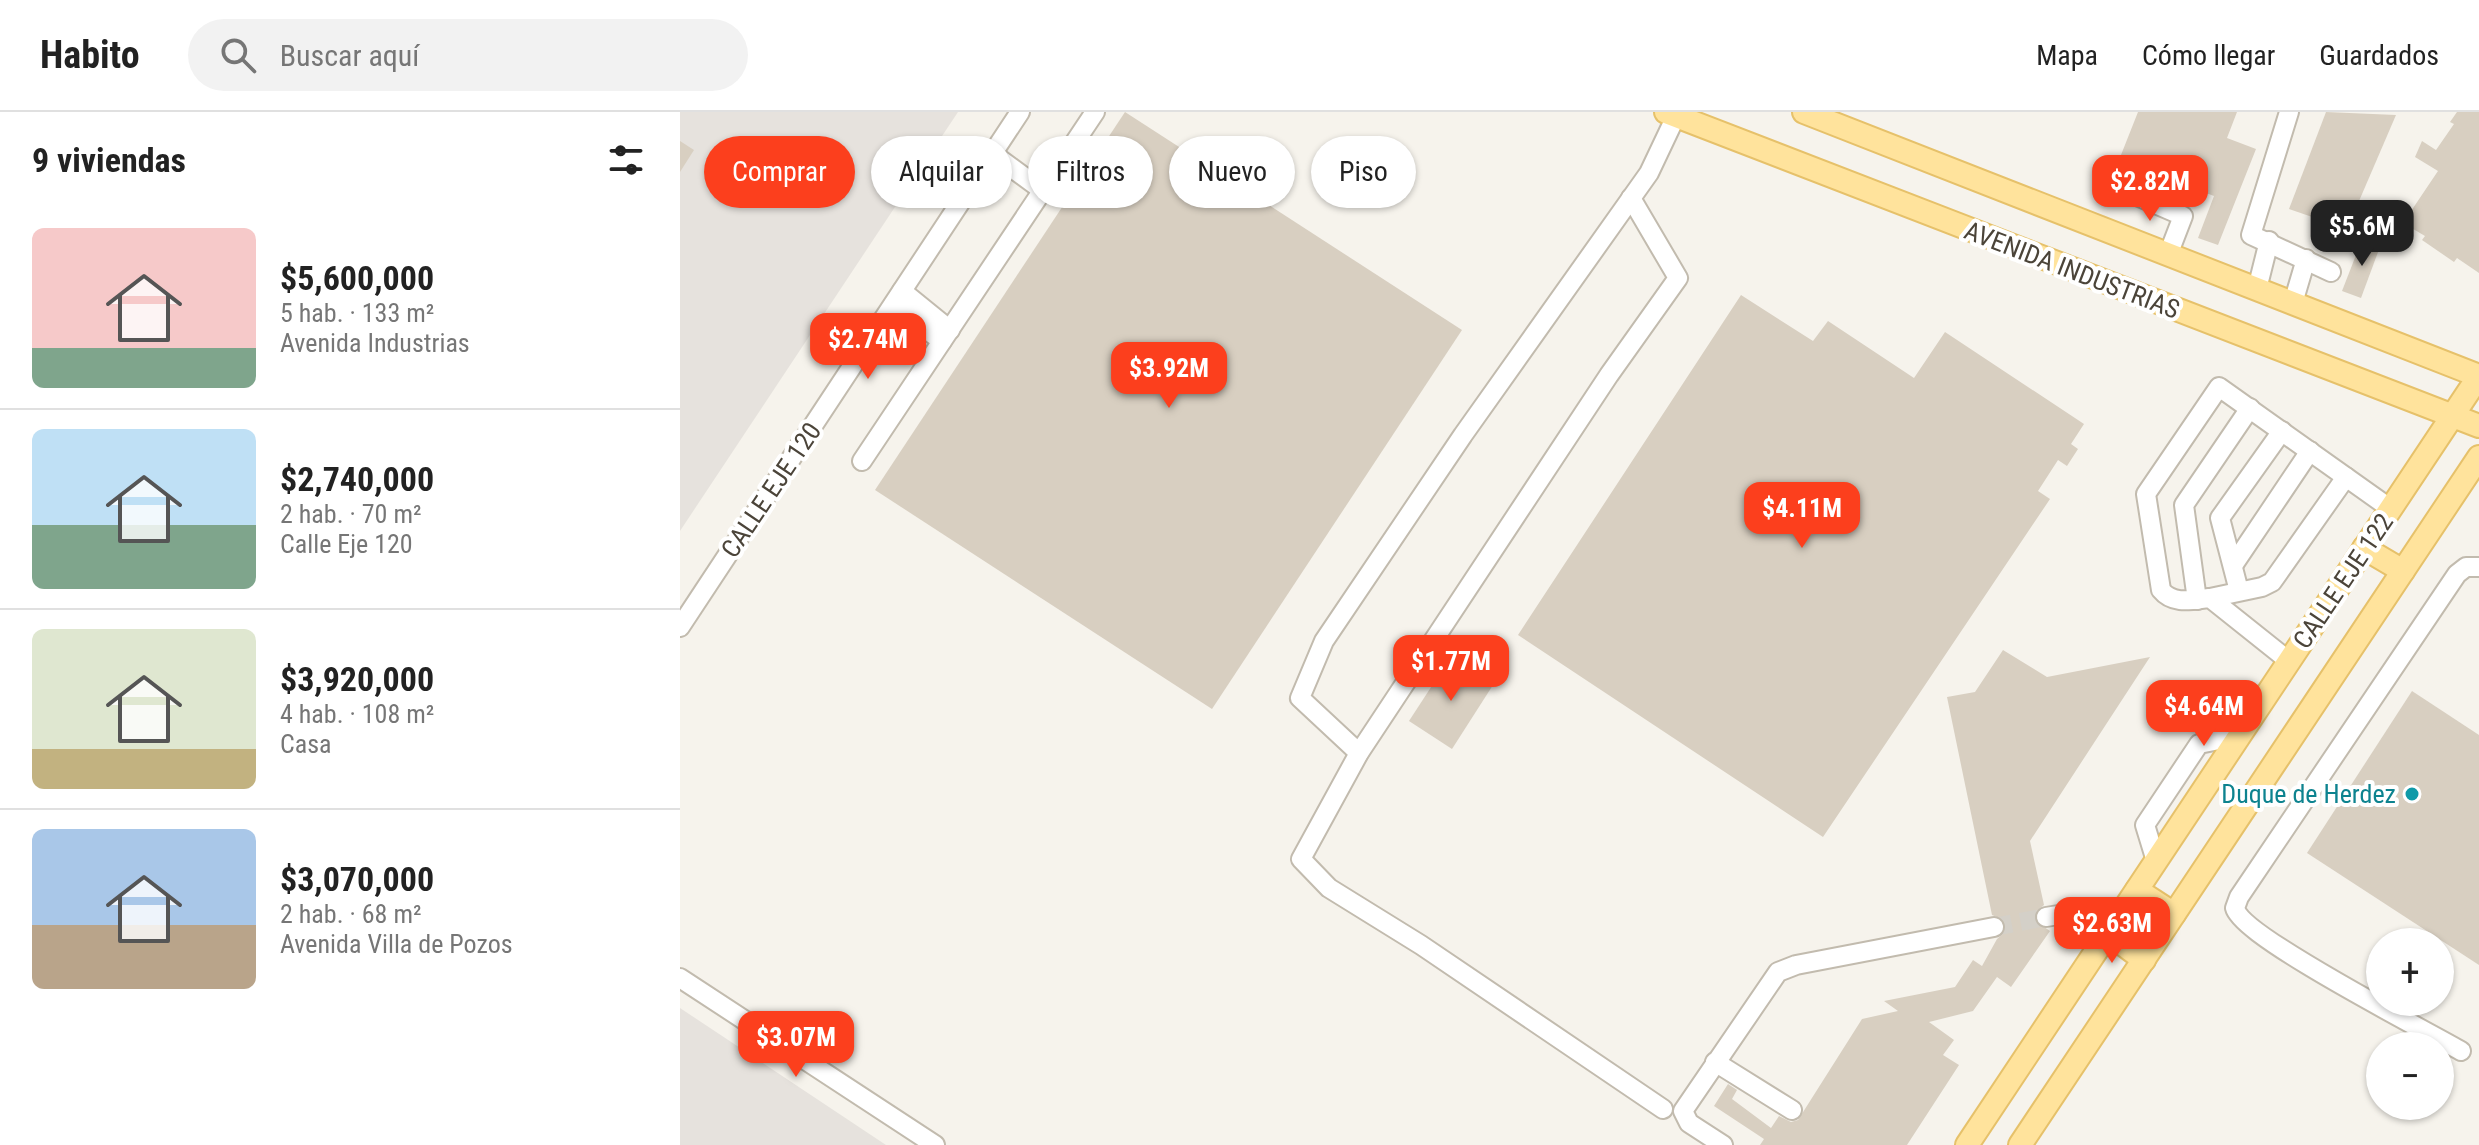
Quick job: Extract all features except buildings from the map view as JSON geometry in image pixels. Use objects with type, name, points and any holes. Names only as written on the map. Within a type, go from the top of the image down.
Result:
[{"type":"main road","name":"AVENIDA INDUSTRIAS","points":[[1804,112],[2479,376]]},
{"type":"main road","name":"AVENIDA INDUSTRIAS","points":[[1671,114],[2451,418],[2479,426]]},
{"type":"main road","name":"CALLE EJE 122","points":[[1967,1145],[2479,376]]},
{"type":"main road","name":"CALLE EJE 122","points":[[2020,1145],[2479,457]]},
{"type":"main road","points":[[2364,548],[2403,571]]},
{"type":"main road","points":[[2137,890],[2174,914]]},
{"type":"main road","points":[[2108,933],[2144,960]]},
{"type":"street","name":"CALLE EJE 120","points":[[1005,136],[1020,112]]},
{"type":"street","points":[[1079,136],[1095,112]]},
{"type":"street","points":[[2289,112],[2251,235],[2331,272]]},
{"type":"street","points":[[1359,753],[1300,698],[1324,641],[1463,435],[1649,173],[1671,114]]},
{"type":"street","points":[[2109,184],[2183,216],[2168,255]]},
{"type":"street","points":[[1631,198],[1678,278],[1609,375],[1359,753],[1301,859],[1329,888],[1421,945],[1663,1109]]},
{"type":"street","name":"CALLE EJE 120","points":[[680,627],[958,208]]},
{"type":"street","points":[[862,461],[1030,208]]},
{"type":"street","points":[[2257,289],[2269,241]]},
{"type":"street","points":[[2293,303],[2306,259]]},
{"type":"street","points":[[898,298],[946,335]]},
{"type":"street","points":[[2346,477],[2280,575],[2262,587],[2204,599],[2177,601],[2161,590],[2146,494],[2219,387],[2250,408],[2391,509]]},
{"type":"street","points":[[2250,408],[2184,505],[2204,599],[2289,661]]},
{"type":"street","points":[[2239,591],[2220,518],[2282,431]]},
{"type":"street","points":[[2234,564],[2310,451]]},
{"type":"street","points":[[2461,1051],[2280,949],[2239,919],[2235,908],[2239,897],[2457,574],[2466,567],[2479,567]]},
{"type":"street","points":[[2046,917],[2083,911],[2122,912]]},
{"type":"street","points":[[1723,1145],[1689,1123],[1683,1111],[1770,979],[1786,968],[1994,927]]},
{"type":"street","points":[[680,978],[935,1145]]},
{"type":"street","points":[[1715,1062],[1792,1110]]},
{"type":"shaded area","points":[[680,112],[958,112],[942,136],[871,136],[871,208],[894,208],[680,531]]},
{"type":"shaded area","points":[[680,1008],[886,1145],[680,1145]]},
{"type":"tunnel","points":[[1994,927],[2046,917]]},
{"type":"place","name":"Duque de Herdez","points":[[2412,794]]}]
